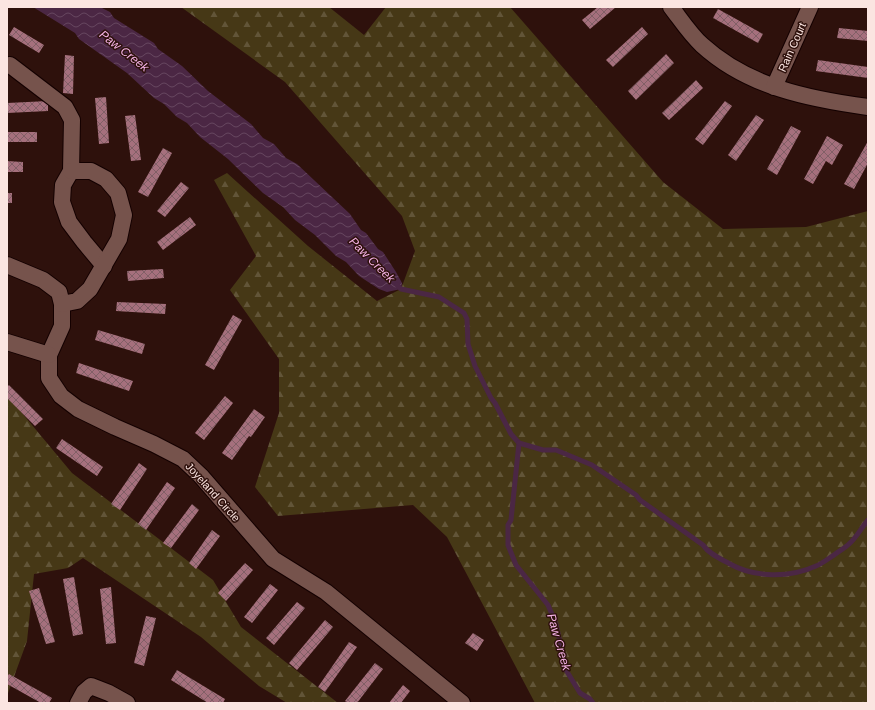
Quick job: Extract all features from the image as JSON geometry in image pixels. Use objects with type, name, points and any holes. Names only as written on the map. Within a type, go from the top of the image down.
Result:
[{"type":"street","points":[[672,7],[684,25],[702,44],[722,60],[755,80],[798,95],[842,104],[868,107]]},
{"type":"street","name":"Rain Court","points":[[774,87],[810,7]]},
{"type":"street","points":[[10,65],[65,107],[72,120],[71,171],[63,185],[62,202],[69,222],[104,266]]},
{"type":"street","points":[[62,304],[77,301],[90,289],[119,239],[124,215],[118,193],[106,179],[92,171],[71,171]]},
{"type":"street","name":"Joyeland Circle","points":[[7,265],[43,280],[59,292],[62,304],[62,326],[49,355],[49,378],[61,396],[78,409],[183,459],[201,476],[273,559],[326,592],[462,703]]},
{"type":"street","points":[[7,342],[49,355]]},
{"type":"street","points":[[78,703],[84,692],[91,686],[109,693],[127,703]]},
{"type":"green space","points":[[181,7],[329,7],[364,35],[386,7],[510,7],[663,182],[723,229],[806,227],[868,211],[868,703],[535,703],[447,537],[413,505],[278,516],[255,487],[279,413],[279,359],[230,290],[256,256],[214,180],[227,173],[308,246],[377,301],[401,289],[415,251],[402,216],[285,82]]},
{"type":"green space","points":[[7,395],[72,473],[213,580],[241,627],[338,703],[287,703],[259,686],[201,637],[83,558],[68,568],[34,574],[27,641],[7,696]]},
{"type":"water","points":[[33,7],[100,7],[110,12],[114,18],[154,43],[158,49],[182,66],[208,91],[251,124],[263,138],[274,144],[286,158],[297,164],[350,214],[361,230],[366,233],[378,249],[383,252],[402,283],[401,289],[387,292],[379,289],[359,276],[346,262],[336,256],[315,235],[295,220],[283,207],[263,193],[228,159],[200,137],[187,123],[177,117],[164,104],[154,98],[127,73],[79,39],[75,33]]},
{"type":"building","points":[[598,7],[616,7],[590,29],[582,20]]},
{"type":"building","points":[[718,9],[763,34],[758,43],[713,18]]},
{"type":"building","points":[[14,27],[44,45],[39,53],[9,35]]},
{"type":"building","points":[[642,27],[648,34],[613,67],[606,60]]},
{"type":"building","points":[[839,28],[868,31],[868,41],[837,38]]},
{"type":"building","points":[[666,54],[674,63],[636,100],[628,91]]},
{"type":"building","points":[[65,55],[74,56],[73,94],[63,93]]},
{"type":"building","points":[[818,60],[868,67],[868,78],[816,71]]},
{"type":"building","points":[[696,80],[703,88],[669,120],[662,113]]},
{"type":"building","points":[[106,97],[109,143],[99,144],[95,98]]},
{"type":"building","points":[[48,101],[48,111],[7,113],[7,103]]},
{"type":"building","points":[[725,101],[732,106],[703,145],[695,139]]},
{"type":"building","points":[[135,115],[141,160],[131,161],[125,116]]},
{"type":"building","points":[[756,115],[764,120],[736,161],[728,155]]},
{"type":"building","points":[[791,126],[801,131],[777,175],[767,169]]},
{"type":"building","points":[[7,132],[37,132],[37,142],[7,142]]},
{"type":"building","points":[[827,136],[843,145],[832,165],[826,161],[813,184],[804,179]]},
{"type":"building","points":[[868,141],[868,163],[854,189],[844,184]]},
{"type":"building","points":[[163,148],[172,153],[148,197],[138,192]]},
{"type":"building","points":[[7,161],[23,162],[23,172],[7,172]]},
{"type":"building","points":[[181,182],[189,188],[165,217],[157,211]]},
{"type":"building","points":[[7,193],[12,193],[12,203],[7,203]]},
{"type":"building","points":[[190,217],[196,225],[163,250],[157,242]]},
{"type":"building","points":[[163,269],[164,278],[128,281],[127,271]]},
{"type":"building","points":[[117,302],[166,304],[165,314],[116,311]]},
{"type":"building","points":[[233,315],[242,320],[214,370],[205,365]]},
{"type":"building","points":[[98,330],[145,344],[142,354],[95,340]]},
{"type":"building","points":[[79,363],[133,381],[129,391],[76,373]]},
{"type":"building","points":[[9,385],[43,419],[35,426],[7,398],[7,387]]},
{"type":"building","points":[[225,396],[233,403],[204,440],[195,433]]},
{"type":"building","points":[[254,409],[265,417],[232,460],[222,453]]},
{"type":"building","points":[[62,439],[103,467],[97,476],[56,448]]},
{"type":"building","points":[[139,463],[147,469],[120,510],[111,504]]},
{"type":"building","points":[[167,482],[175,488],[146,530],[138,524]]},
{"type":"building","points":[[192,504],[199,510],[171,548],[163,543]]},
{"type":"building","points":[[212,530],[220,536],[196,569],[189,563]]},
{"type":"building","points":[[245,563],[253,570],[226,601],[218,593]]},
{"type":"building","points":[[74,577],[83,634],[73,636],[63,579]]},
{"type":"building","points":[[270,584],[278,590],[252,623],[244,617]]},
{"type":"building","points":[[111,587],[116,643],[106,644],[100,589]]},
{"type":"building","points":[[39,588],[55,642],[46,644],[29,591]]},
{"type":"building","points":[[297,602],[305,608],[274,645],[266,638]]},
{"type":"building","points":[[146,616],[156,618],[144,666],[134,663]]},
{"type":"building","points":[[325,620],[333,627],[297,670],[289,663]]},
{"type":"building","points":[[473,633],[484,640],[477,651],[465,643]]},
{"type":"building","points":[[349,642],[357,647],[325,692],[318,687]]},
{"type":"building","points":[[375,663],[383,669],[357,703],[348,703],[345,701]]},
{"type":"building","points":[[177,670],[225,699],[223,703],[208,703],[171,680]]},
{"type":"building","points":[[9,674],[52,698],[49,703],[41,703],[7,684],[7,677]]},
{"type":"building","points":[[403,685],[410,691],[401,703],[389,703]]},
{"type":"waterway","name":"Paw Creek","points":[[397,285],[401,289],[439,297],[464,313],[467,319],[468,344],[475,366],[511,434],[519,443],[511,520],[508,525],[508,545],[516,565],[548,605],[556,624],[566,670],[580,693],[590,699],[593,703]]},
{"type":"waterway","points":[[519,443],[543,450],[556,450],[592,465],[636,495],[640,500],[703,545],[712,554],[740,569],[750,572],[773,575],[795,573],[816,566],[847,545],[868,520]]}]
